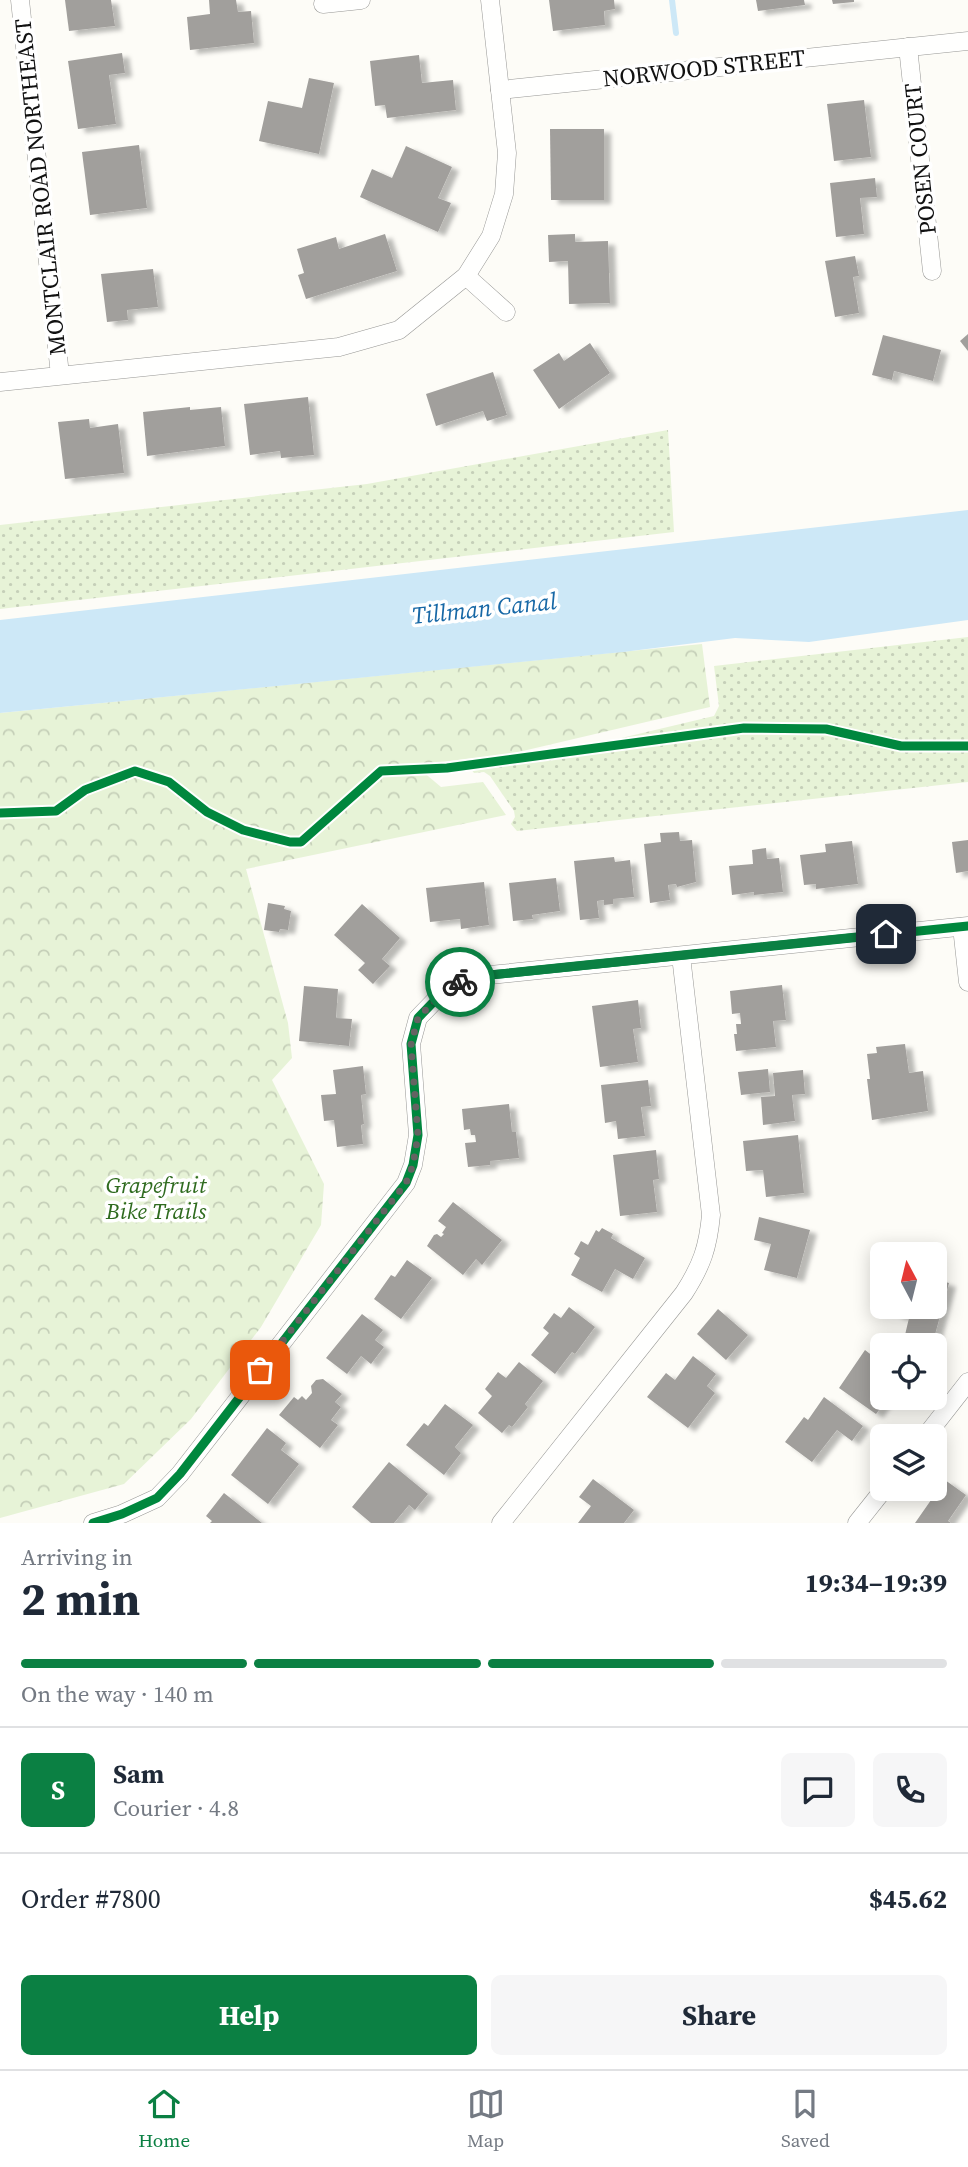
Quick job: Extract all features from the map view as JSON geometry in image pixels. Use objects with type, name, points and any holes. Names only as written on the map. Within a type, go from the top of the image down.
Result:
[{"type":"street","name":"MONTCLAIR ROAD NORTHEAST","points":[[20,0],[60,375]]},
{"type":"street","points":[[323,4],[362,0]]},
{"type":"street","points":[[0,382],[339,347],[399,330],[467,276],[491,236],[504,194],[506,153],[490,0]]},
{"type":"street","name":"NORWOOD STREET","points":[[500,90],[968,41]]},
{"type":"street","name":"POSEN COURT","points":[[908,47],[932,271]]},
{"type":"street","points":[[467,276],[506,312]]},
{"type":"street","points":[[93,1523],[122,1514],[157,1498],[180,1474],[406,1183],[413,1165],[418,1135],[411,1045],[418,1018],[447,988],[468,979],[490,975],[965,926],[968,982]]},
{"type":"street","points":[[501,1523],[684,1293],[698,1272],[708,1244],[711,1215],[681,956]]},
{"type":"street","points":[[935,1424],[968,1382]]},
{"type":"street","points":[[858,1523],[875,1501]]},
{"type":"green space","points":[[668,430],[674,532],[0,609],[0,525],[367,484]]},
{"type":"green space","points":[[968,637],[968,782],[517,831],[511,824],[515,817],[514,811],[490,776],[484,772],[474,773],[471,769],[512,764],[714,716],[719,706],[714,666]]},
{"type":"green space","name":"Grapefruit Bike Trails","points":[[702,644],[710,707],[510,754],[415,765],[441,787],[483,782],[506,815],[246,869],[288,1023],[292,1058],[272,1080],[324,1184],[321,1225],[261,1327],[191,1419],[124,1484],[0,1518],[0,713]]},
{"type":"water","name":"Tillman Canal","points":[[968,510],[968,620],[809,642],[735,638],[623,652],[0,713],[0,620]]},
{"type":"building","points":[[65,0],[111,0],[115,26],[69,31]]},
{"type":"building","points":[[209,0],[236,0],[238,12],[251,11],[254,43],[190,50],[187,17],[210,14]]},
{"type":"building","points":[[549,0],[614,0],[615,9],[604,11],[605,25],[553,31]]},
{"type":"building","points":[[756,0],[804,0],[805,5],[758,11]]},
{"type":"building","points":[[832,0],[854,0],[854,2],[833,4]]},
{"type":"building","points":[[122,53],[125,73],[109,75],[116,124],[78,129],[68,61]]},
{"type":"building","points":[[419,55],[422,83],[453,80],[456,110],[387,118],[385,105],[375,106],[370,61]]},
{"type":"building","points":[[309,78],[334,83],[319,154],[259,141],[268,101],[302,108]]},
{"type":"building","points":[[864,100],[871,157],[834,161],[827,104]]},
{"type":"building","points":[[550,129],[604,129],[604,200],[551,200]]},
{"type":"building","points":[[139,145],[147,208],[90,215],[82,152]]},
{"type":"building","points":[[406,146],[452,167],[438,198],[451,203],[438,232],[360,197],[372,169],[392,178]]},
{"type":"building","points":[[875,178],[877,197],[860,198],[864,234],[836,237],[830,183]]},
{"type":"building","points":[[385,234],[397,271],[306,299],[298,275],[304,273],[297,249],[336,237],[339,249]]},
{"type":"building","points":[[575,234],[575,242],[608,241],[610,303],[569,304],[568,261],[549,262],[548,235]]},
{"type":"building","points":[[855,256],[859,276],[853,277],[859,313],[835,317],[825,261]]},
{"type":"building","points":[[153,269],[158,307],[127,310],[128,320],[107,322],[101,274]]},
{"type":"building","points":[[968,334],[968,351],[960,341]]},
{"type":"building","points":[[883,335],[941,350],[933,381],[894,371],[892,380],[872,375]]},
{"type":"building","points":[[590,343],[610,373],[559,409],[533,370],[559,353],[564,361]]},
{"type":"building","points":[[493,372],[507,415],[487,421],[483,411],[436,426],[426,394]]},
{"type":"building","points":[[308,397],[314,455],[281,458],[280,451],[250,455],[244,404]]},
{"type":"building","points":[[190,407],[190,410],[221,407],[225,446],[147,456],[143,412]]},
{"type":"building","points":[[89,419],[90,428],[118,424],[124,473],[65,479],[58,422]]},
{"type":"building","points":[[679,832],[680,841],[692,840],[696,882],[677,887],[676,884],[668,885],[670,900],[650,903],[644,844],[661,842],[660,833]]},
{"type":"building","points":[[968,840],[968,871],[956,873],[952,842]]},
{"type":"building","points":[[852,841],[858,884],[816,889],[816,884],[804,885],[800,855],[826,852],[825,844]]},
{"type":"building","points":[[766,848],[767,859],[779,858],[783,892],[732,895],[729,866],[753,864],[752,850]]},
{"type":"building","points":[[614,857],[615,862],[630,860],[634,897],[613,899],[613,904],[604,905],[604,900],[597,901],[599,918],[580,920],[574,861]]},
{"type":"building","points":[[556,878],[560,911],[532,915],[533,919],[513,921],[509,883]]},
{"type":"building","points":[[484,882],[489,925],[461,929],[460,919],[430,922],[426,888]]},
{"type":"building","points":[[268,903],[285,906],[284,909],[291,911],[288,930],[264,930]]},
{"type":"building","points":[[362,904],[400,938],[382,959],[390,966],[373,984],[358,970],[365,963],[334,935]]},
{"type":"building","points":[[782,985],[786,1020],[773,1021],[776,1047],[736,1051],[734,1034],[737,1034],[736,1024],[741,1024],[740,1013],[732,1014],[730,991]]},
{"type":"building","points":[[304,986],[338,989],[336,1018],[352,1019],[349,1046],[299,1041]]},
{"type":"building","points":[[638,1000],[641,1028],[633,1029],[638,1062],[600,1067],[592,1006]]},
{"type":"building","points":[[905,1044],[909,1073],[923,1071],[928,1111],[872,1120],[867,1054],[877,1053],[876,1047]]},
{"type":"building","points":[[363,1066],[366,1094],[361,1095],[363,1144],[337,1147],[334,1120],[324,1121],[321,1095],[336,1094],[333,1070]]},
{"type":"building","points":[[768,1069],[770,1092],[741,1095],[738,1072]]},
{"type":"building","points":[[803,1070],[805,1094],[792,1095],[795,1121],[763,1125],[761,1097],[775,1096],[773,1073]]},
{"type":"building","points":[[648,1080],[651,1106],[641,1107],[645,1136],[618,1139],[616,1121],[605,1123],[601,1085]]},
{"type":"building","points":[[509,1104],[512,1132],[516,1132],[519,1158],[468,1167],[465,1143],[476,1142],[470,1129],[464,1130],[462,1109]]},
{"type":"building","points":[[798,1135],[804,1193],[766,1197],[763,1170],[746,1171],[743,1141]]},
{"type":"building","points":[[656,1150],[659,1179],[653,1180],[657,1212],[620,1216],[613,1155]]},
{"type":"building","points":[[453,1202],[502,1240],[482,1265],[476,1259],[463,1275],[427,1246],[434,1235],[441,1237],[444,1234],[442,1233],[446,1227],[438,1221]]},
{"type":"building","points":[[759,1217],[810,1230],[797,1278],[764,1270],[771,1244],[754,1240]]},
{"type":"building","points":[[602,1228],[613,1234],[611,1238],[645,1258],[633,1279],[615,1269],[602,1292],[571,1275],[580,1258],[574,1254],[581,1241],[588,1245],[596,1230],[599,1232]]},
{"type":"building","points":[[407,1260],[432,1278],[401,1319],[374,1299],[391,1275],[395,1277]]},
{"type":"building","points":[[569,1307],[595,1327],[575,1354],[572,1352],[555,1374],[531,1355],[549,1333],[543,1328],[554,1313],[561,1318]]},
{"type":"building","points":[[718,1309],[748,1335],[726,1360],[697,1334]]},
{"type":"building","points":[[362,1314],[383,1330],[375,1340],[384,1347],[371,1364],[361,1356],[347,1374],[326,1358]]},
{"type":"building","points":[[909,1320],[939,1320],[935,1333],[905,1333]]},
{"type":"building","points":[[865,1350],[870,1354],[870,1410],[839,1388]]},
{"type":"building","points":[[693,1356],[716,1374],[707,1386],[715,1393],[688,1428],[647,1397],[666,1373],[675,1380]]},
{"type":"building","points":[[519,1362],[543,1381],[525,1404],[528,1407],[512,1427],[509,1425],[502,1433],[478,1413],[492,1396],[485,1389],[498,1372],[506,1378]]},
{"type":"building","points":[[323,1379],[342,1394],[335,1402],[341,1407],[331,1420],[338,1425],[320,1448],[279,1415],[294,1397],[298,1400],[302,1396],[306,1400],[312,1393],[311,1386],[316,1380]]},
{"type":"building","points":[[824,1397],[863,1426],[852,1441],[837,1430],[812,1462],[785,1442],[804,1417],[808,1420]]},
{"type":"building","points":[[445,1404],[473,1425],[455,1447],[461,1453],[444,1475],[406,1445],[424,1423],[428,1426]]},
{"type":"building","points":[[267,1428],[286,1443],[281,1450],[299,1464],[268,1504],[231,1475]]},
{"type":"building","points":[[389,1462],[428,1494],[415,1510],[409,1505],[394,1523],[371,1523],[352,1507]]},
{"type":"building","points":[[593,1479],[634,1510],[624,1523],[578,1523],[591,1506],[579,1497]]},
{"type":"building","points":[[947,1481],[966,1495],[948,1521],[951,1523],[915,1523],[930,1501],[947,1501]]},
{"type":"building","points":[[224,1493],[262,1523],[210,1523],[212,1521],[206,1516]]},
{"type":"waterway","points":[[672,0],[676,33]]},
{"type":"cycle path","points":[[0,813],[56,811],[85,790],[135,771],[169,782],[207,812],[243,830],[290,842],[301,842],[381,771],[447,768],[744,728],[826,729],[901,746],[968,746]]},
{"type":"cycle path","points":[[93,1523],[122,1514],[157,1498],[180,1474],[406,1183],[413,1165],[418,1135],[411,1044],[418,1018],[447,988],[468,979],[490,975],[968,926]]},
{"type":"way so far","points":[[260,1370],[406,1183],[413,1165],[418,1135],[411,1045],[418,1018],[447,988],[460,982]]},
{"type":"route","points":[[460,982],[490,975],[886,934]]}]
